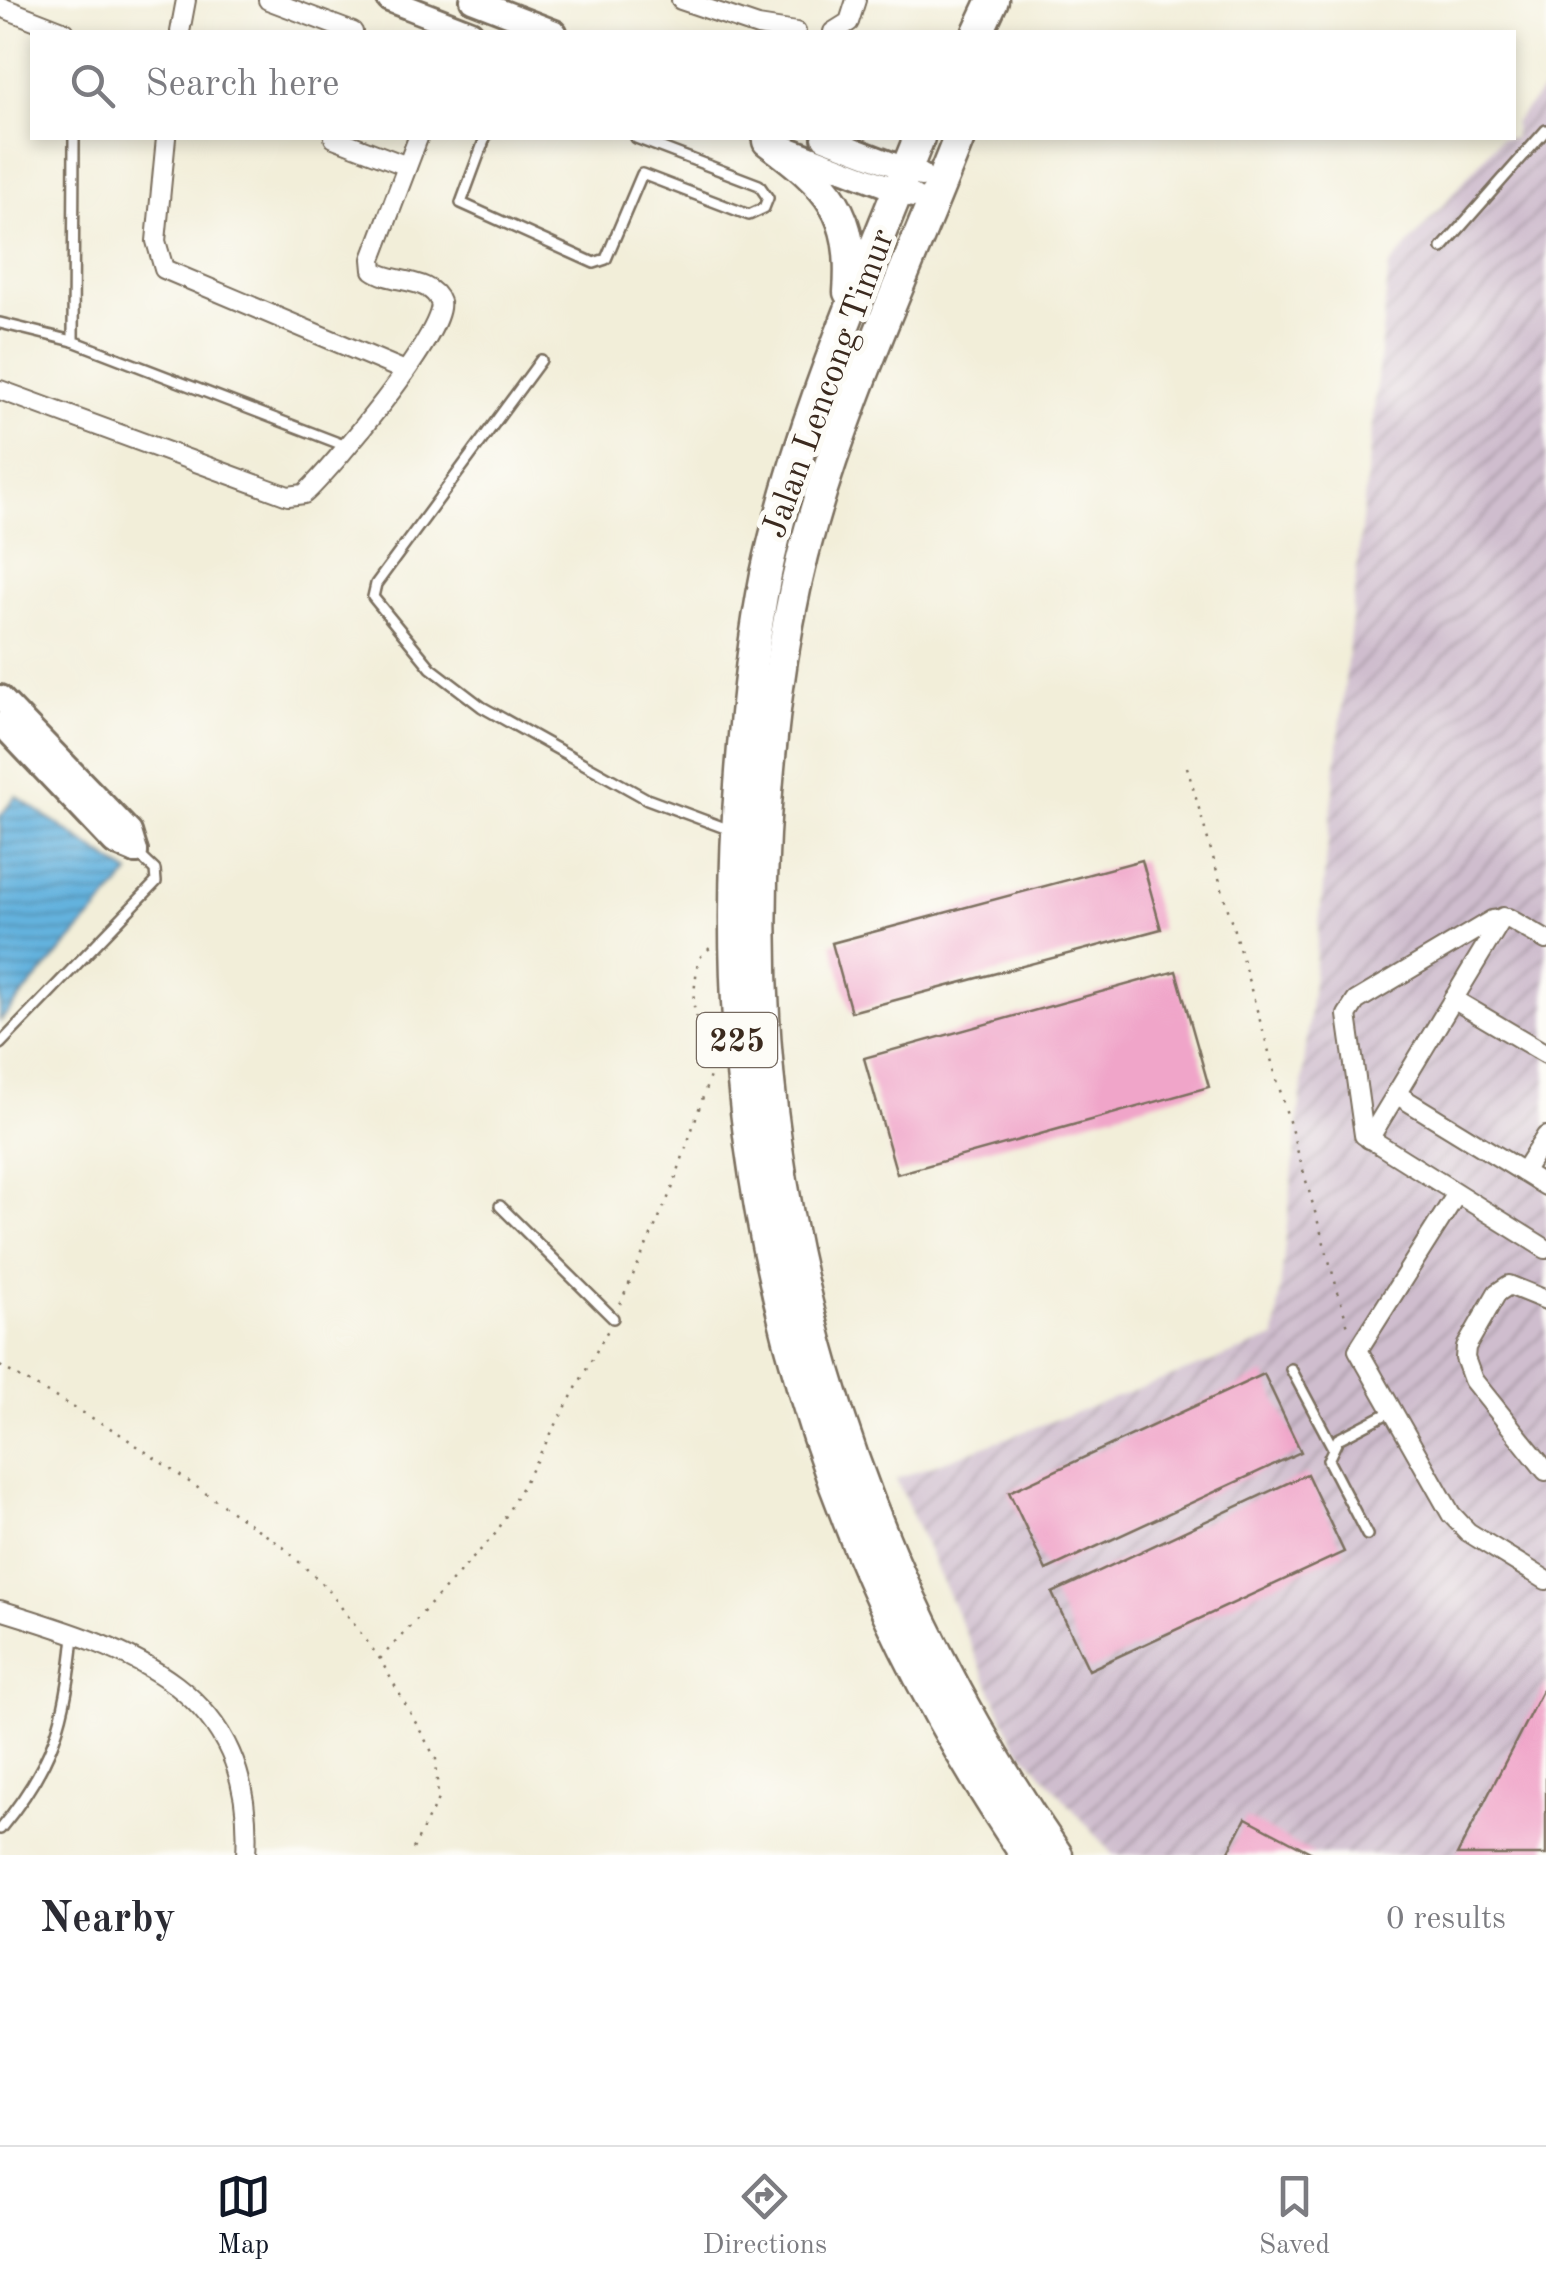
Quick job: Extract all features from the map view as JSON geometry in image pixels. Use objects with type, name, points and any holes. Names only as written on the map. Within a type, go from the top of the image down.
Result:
[{"type":"highway","points":[[1001,30],[1012,0]]},
{"type":"highway","points":[[764,140],[810,172],[842,214],[851,266],[848,310]]},
{"type":"highway","name":"Jalan Lencong Timur","points":[[919,140],[909,183],[848,310],[816,396],[767,570],[750,672],[736,832],[733,982],[741,1092],[767,1248],[797,1380],[830,1479],[874,1586],[942,1719],[1026,1855]]},
{"type":"highway","name":"225","points":[[830,465],[849,378],[909,183],[935,140]]},
{"type":"highway","name":"Jalan Lencong Timur","points":[[958,140],[830,465],[790,616],[768,774],[761,992],[778,1164],[822,1369],[886,1550],[975,1728],[1057,1855]]},
{"type":"street","points":[[180,30],[186,0]]},
{"type":"street","points":[[268,0],[348,30]]},
{"type":"street","points":[[388,0],[428,23],[461,30]]},
{"type":"street","points":[[472,0],[550,30]]},
{"type":"street","points":[[680,0],[758,26],[783,30]]},
{"type":"street","points":[[839,30],[849,22],[856,0]]},
{"type":"street","points":[[0,28],[1,4],[61,30]]},
{"type":"street","points":[[166,140],[156,241],[164,269],[404,371]]},
{"type":"street","points":[[339,140],[408,166]]},
{"type":"street","points":[[0,390],[288,496],[304,494],[436,329],[442,312],[439,298],[430,288],[373,270],[372,259],[417,140]]},
{"type":"street","points":[[766,140],[909,183]]},
{"type":"street","points":[[828,140],[909,183]]},
{"type":"street","points":[[0,697],[130,832],[136,852]]},
{"type":"street","points":[[0,723],[114,843],[136,852]]},
{"type":"street","points":[[1503,917],[1546,940]]},
{"type":"street","points":[[1370,1140],[1503,917]]},
{"type":"street","points":[[1503,917],[1469,932],[1348,1008],[1361,1130],[1370,1140],[1546,1249]]},
{"type":"street","points":[[1453,999],[1546,1054]]},
{"type":"street","points":[[1396,1094],[1546,1186]]},
{"type":"street","points":[[1524,1172],[1546,1136]]},
{"type":"street","points":[[1456,1195],[1358,1350],[1459,1524],[1546,1580]]},
{"type":"street","points":[[1546,1300],[1509,1285],[1497,1293],[1466,1347],[1465,1358],[1473,1380],[1546,1471]]},
{"type":"street","points":[[0,1610],[110,1645],[158,1671],[202,1710],[226,1749],[242,1786],[246,1855]]},
{"type":"lane","points":[[1442,248],[1546,130]]},
{"type":"lane","points":[[74,140],[74,341]]},
{"type":"lane","points":[[484,140],[461,203],[594,263],[606,259],[642,174],[749,215],[764,208],[768,198],[759,185],[641,140]]},
{"type":"lane","points":[[0,323],[74,341],[346,446]]},
{"type":"lane","points":[[541,360],[376,584],[373,597],[432,668],[482,707],[646,799],[736,832]]},
{"type":"lane","points":[[0,1044],[156,882],[155,870],[136,852]]},
{"type":"lane","points":[[500,1206],[614,1318]]},
{"type":"lane","points":[[1291,1369],[1332,1446]]},
{"type":"lane","points":[[1367,1535],[1328,1460],[1332,1446],[1357,1426],[1392,1411]]},
{"type":"lane","points":[[0,1829],[40,1777],[55,1743],[69,1692],[75,1633]]},
{"type":"path","points":[[1187,767],[1321,1240],[1358,1350]]},
{"type":"path","points":[[0,1366],[118,1432],[282,1546],[327,1588],[380,1658],[436,1759],[438,1799],[410,1855]]},
{"type":"shaded area","points":[[1546,86],[1546,1855],[1113,1855],[1015,1743],[896,1479],[1275,1338],[1389,267],[1499,140],[1516,140],[1516,121]]},
{"type":"water","points":[[16,796],[130,874],[0,1021],[0,817]]},
{"type":"building","points":[[1142,860],[1161,929],[851,1012],[832,943]]},
{"type":"building","points":[[1176,971],[1209,1087],[897,1174],[864,1058]]},
{"type":"building","points":[[1264,1374],[1301,1452],[1046,1570],[1009,1492]]},
{"type":"building","points":[[1307,1474],[1344,1552],[1089,1670],[1052,1593]]},
{"type":"building","points":[[1546,1683],[1546,1855],[1457,1855]]},
{"type":"building","points":[[1246,1818],[1316,1855],[1227,1855]]}]
